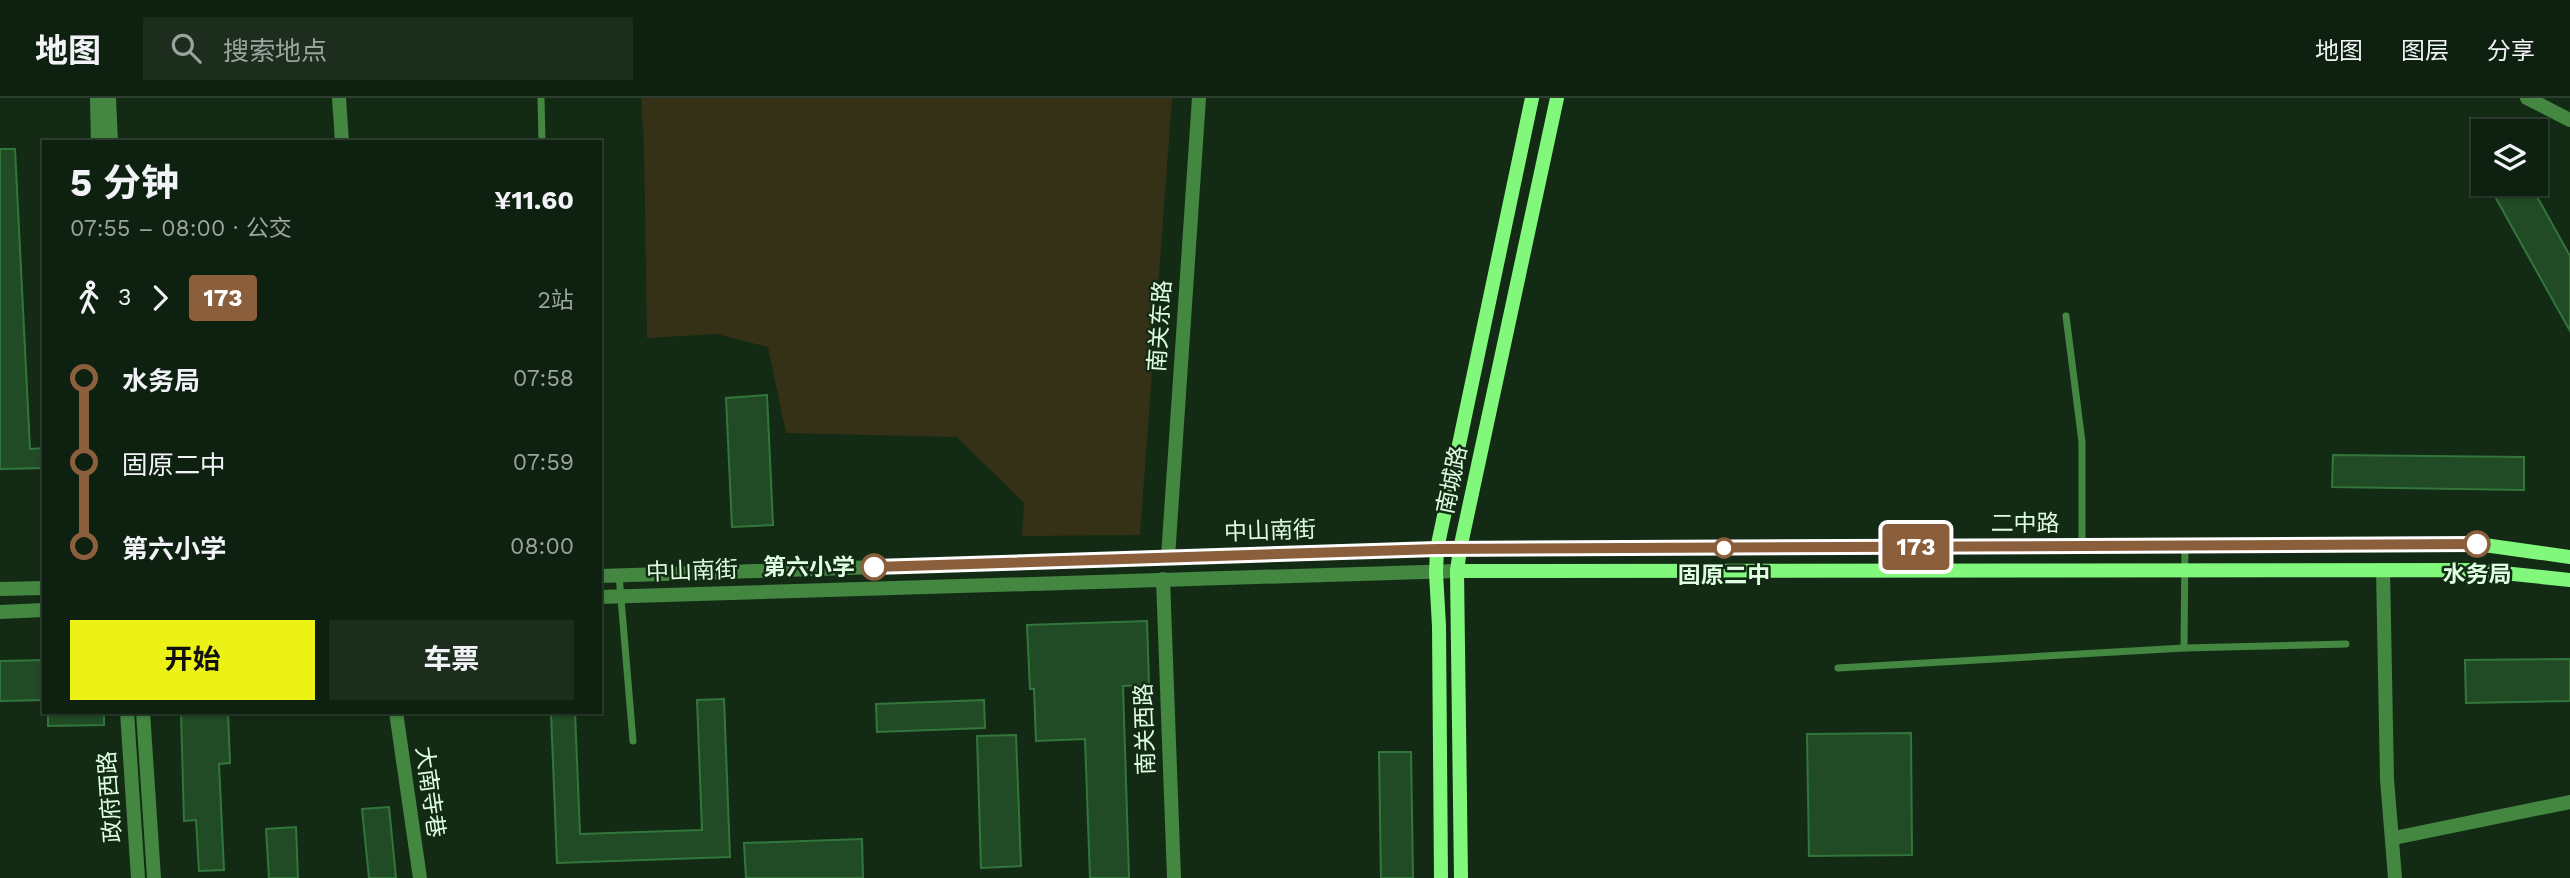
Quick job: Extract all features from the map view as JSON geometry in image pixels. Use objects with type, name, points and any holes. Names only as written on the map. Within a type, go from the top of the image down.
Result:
[{"type":"main road","name":"南城路","points":[[1441,878],[1437,549],[1532,98]]},
{"type":"main road","name":"南城路","points":[[1461,878],[1457,571],[1557,98]]},
{"type":"main road","name":"二中路","points":[[1437,549],[2477,544],[2570,557]]},
{"type":"main road","name":"二中路","points":[[1457,571],[2474,570],[2570,580]]},
{"type":"street","points":[[97,98],[99,140]]},
{"type":"street","points":[[108,98],[111,140]]},
{"type":"street","points":[[339,98],[342,140]]},
{"type":"street","name":"南关东路","points":[[1168,557],[1199,98]]},
{"type":"street","points":[[2527,98],[2570,120]]},
{"type":"street","name":"中山南街","points":[[602,576],[1437,549]]},
{"type":"street","points":[[2383,570],[2387,779],[2394,838],[2395,878]]},
{"type":"street","name":"中山南街","points":[[602,597],[1457,571]]},
{"type":"street","name":"南关西路","points":[[1163,579],[1174,878]]},
{"type":"street","points":[[0,589],[42,588]]},
{"type":"street","points":[[0,612],[42,610]]},
{"type":"street","name":"政府西路","points":[[127,714],[138,878]]},
{"type":"street","name":"政府西路","points":[[143,714],[154,878]]},
{"type":"street","name":"大南寺巷","points":[[396,714],[420,878]]},
{"type":"street","points":[[2394,838],[2570,802]]},
{"type":"lane","points":[[541,98],[542,140]]},
{"type":"lane","points":[[2066,316],[2082,442],[2082,546]]},
{"type":"lane","points":[[2184,648],[2185,545]]},
{"type":"lane","points":[[619,575],[633,741]]},
{"type":"lane","points":[[1838,668],[2184,648],[2346,644]]},
{"type":"shaded area","points":[[641,98],[1172,98],[1140,535],[1022,536],[1024,503],[957,437],[786,433],[768,347],[717,334],[647,338]]},
{"type":"building","points":[[0,149],[15,149],[30,449],[42,448],[42,468],[0,469]]},
{"type":"building","points":[[2495,196],[2537,196],[2570,256],[2570,331]]},
{"type":"building","points":[[767,395],[773,525],[732,527],[726,398]]},
{"type":"building","points":[[2333,455],[2524,457],[2524,490],[2332,487]]},
{"type":"building","points":[[1147,621],[1149,685],[1123,686],[1129,878],[1090,878],[1085,739],[1036,741],[1027,625]]},
{"type":"building","points":[[2570,659],[2570,701],[2466,703],[2465,660]]},
{"type":"building","points":[[42,660],[42,700],[0,701],[0,661]]},
{"type":"building","points":[[724,699],[730,857],[557,863],[551,714],[575,714],[580,834],[702,830],[697,700]]},
{"type":"building","points":[[984,700],[985,728],[877,732],[876,704]]},
{"type":"building","points":[[48,714],[104,714],[104,725],[48,726]]},
{"type":"building","points":[[181,714],[228,714],[230,763],[219,764],[224,870],[199,871],[196,820],[184,821]]},
{"type":"building","points":[[1911,733],[1912,855],[1809,856],[1807,734]]},
{"type":"building","points":[[1016,735],[1021,866],[981,868],[977,736]]},
{"type":"building","points":[[1379,752],[1411,752],[1413,878],[1381,878]]},
{"type":"building","points":[[389,807],[396,878],[369,878],[362,809]]},
{"type":"building","points":[[296,827],[298,878],[269,878],[266,829]]},
{"type":"building","points":[[862,839],[863,878],[746,878],[744,843]]},
{"type":"bus line","name":"173","points":[[874,567],[1437,549],[2477,544]]},
{"type":"place","name":"水务局","points":[[2477,544]]},
{"type":"place","name":"固原二中","points":[[1724,548]]},
{"type":"place","name":"第六小学","points":[[874,567]]}]
